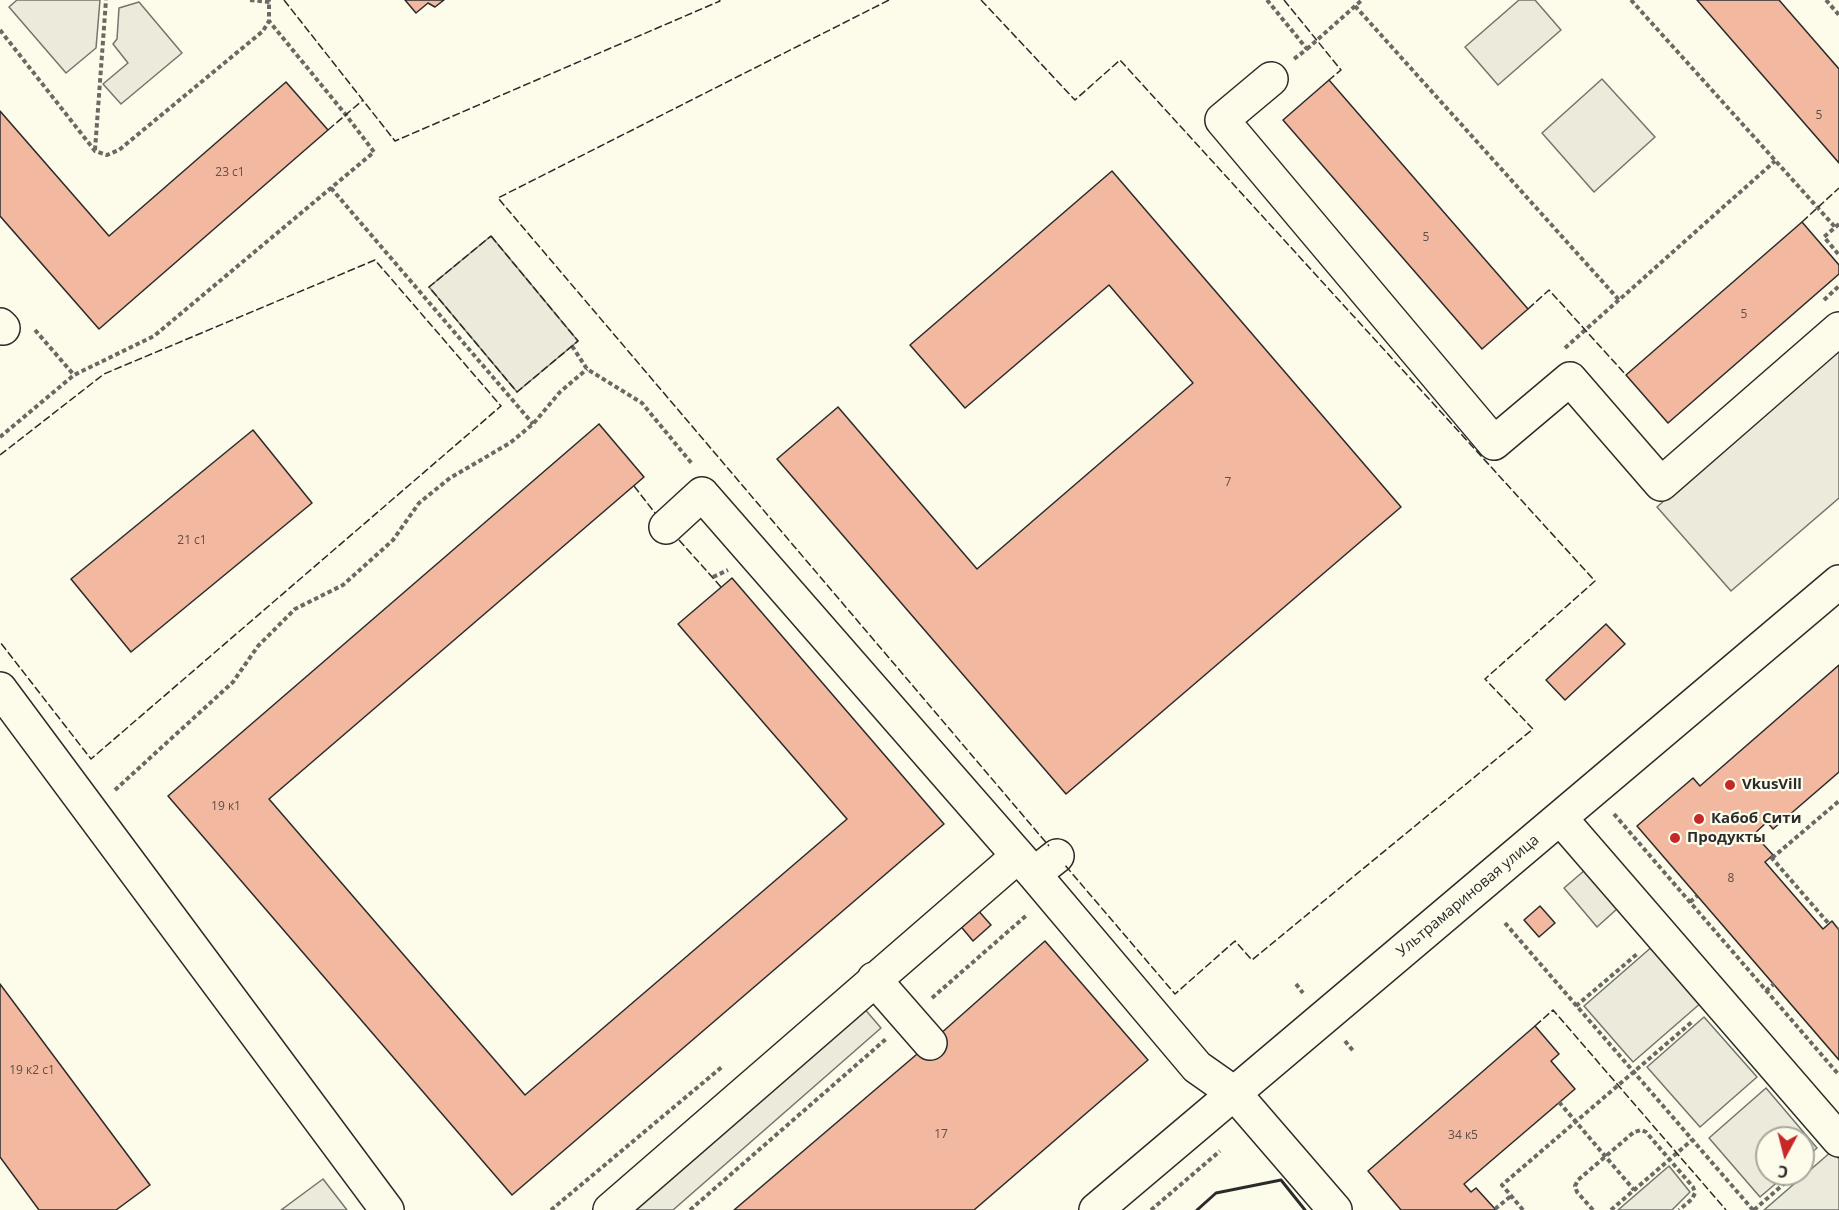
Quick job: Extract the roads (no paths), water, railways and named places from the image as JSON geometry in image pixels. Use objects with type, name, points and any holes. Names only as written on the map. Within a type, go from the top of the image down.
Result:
[{"type":"street","points":[[1271,79],[1222,120],[1494,443],[1570,379],[1661,484],[1839,329]]},
{"type":"street","points":[[666,527],[702,494],[1036,862],[1197,1067],[1233,1093],[1335,1210]]},
{"type":"street","name":"Ультрамариновая улица","points":[[1096,1210],[1839,582]]},
{"type":"street","points":[[0,689],[387,1210]]},
{"type":"street","points":[[1561,819],[1839,1140]]},
{"type":"street","points":[[614,1209],[873,979],[1036,862]]},
{"type":"street","points":[[873,979],[930,1044]]},
{"type":"place","name":"VkusVill","points":[[1730,785]]},
{"type":"place","name":"Кабоб Сити","points":[[1699,819]]},
{"type":"place","name":"Продукты","points":[[1675,838]]}]
